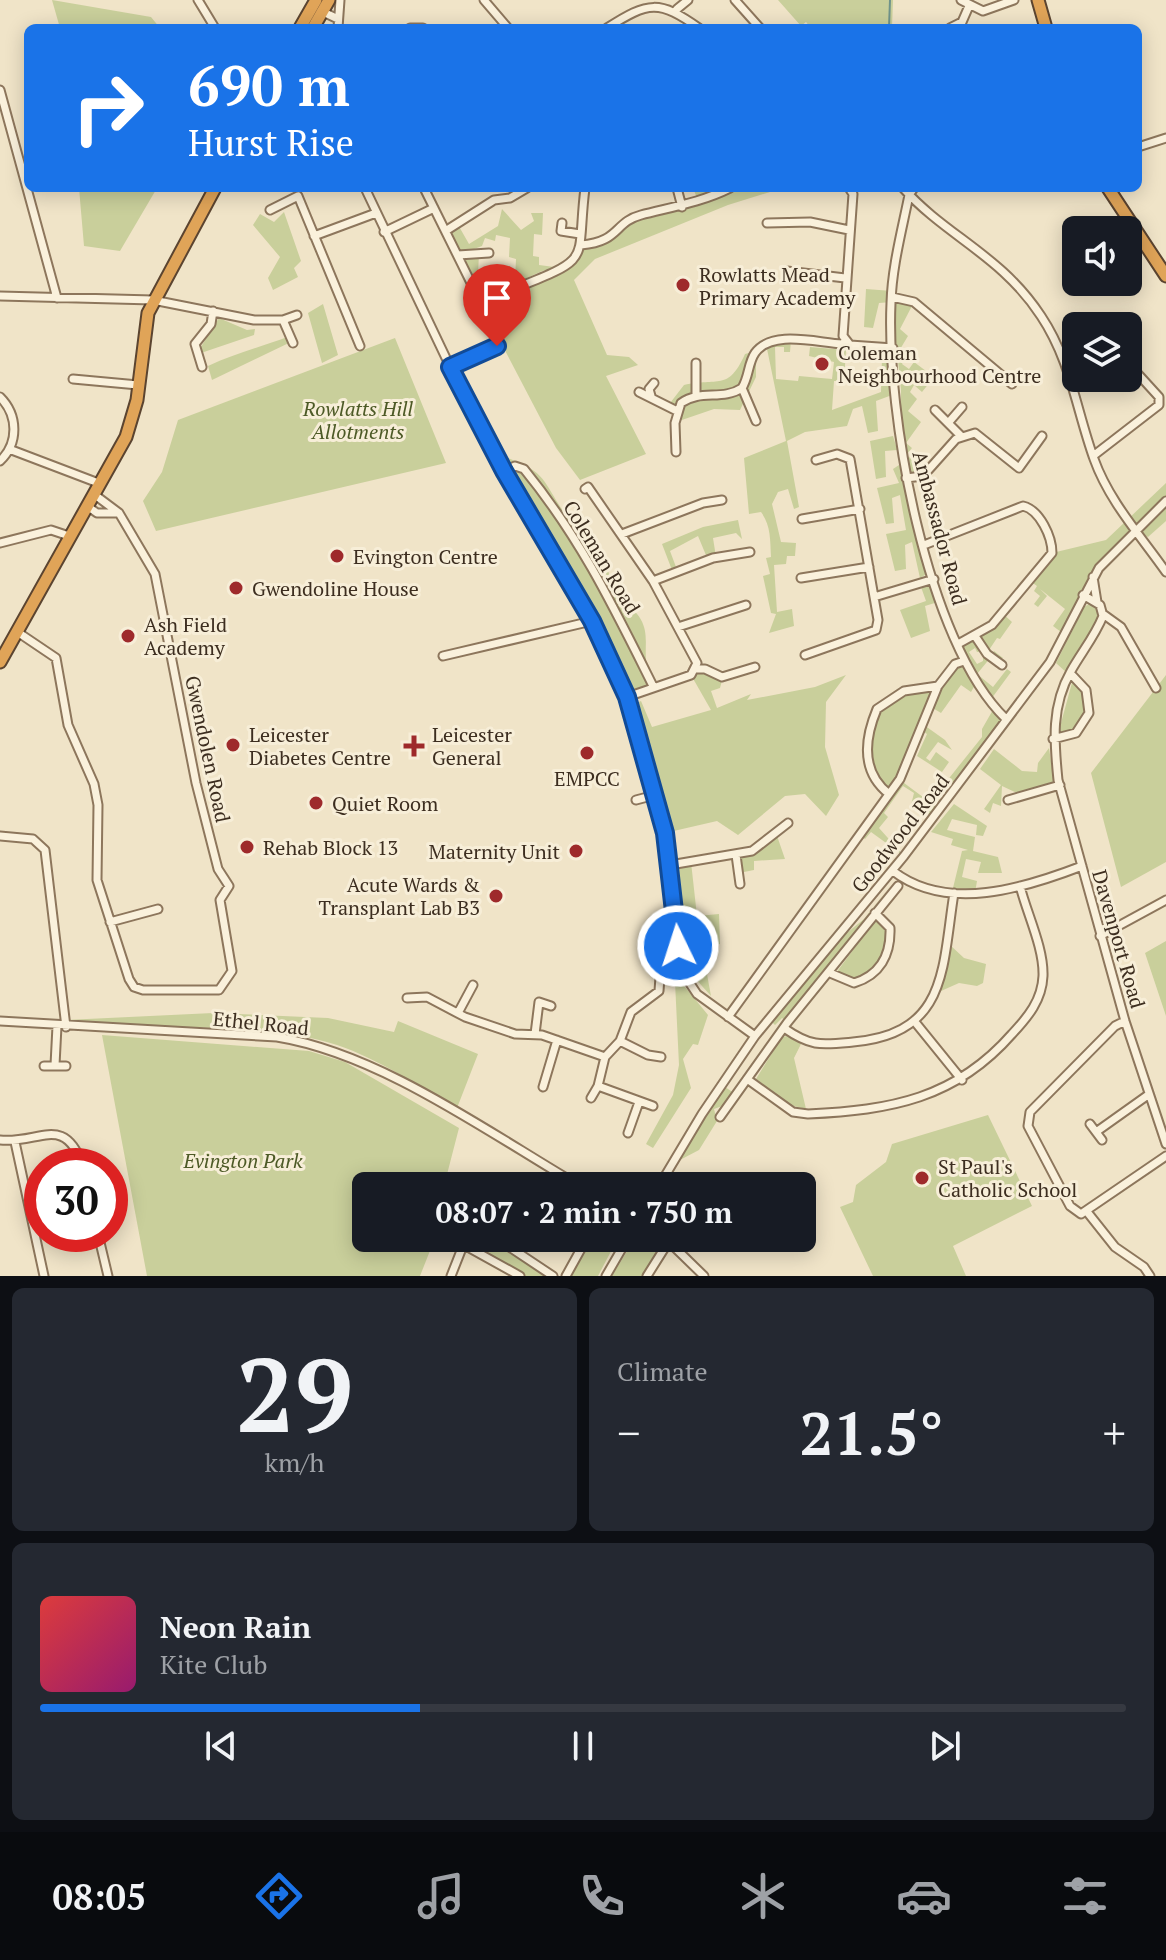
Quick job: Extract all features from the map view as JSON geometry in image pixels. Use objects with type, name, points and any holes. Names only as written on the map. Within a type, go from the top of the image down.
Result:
[{"type":"highway","points":[[303,24],[317,6],[329,0]]},
{"type":"highway","points":[[1038,0],[1045,24]]},
{"type":"highway","points":[[0,662],[126,437],[138,385],[144,327],[153,300],[213,192]]},
{"type":"highway","points":[[1111,192],[1166,276]]},
{"type":"street","points":[[198,0],[213,24]]},
{"type":"street","points":[[338,24],[340,0]]},
{"type":"street","points":[[484,0],[505,24]]},
{"type":"street","points":[[677,9],[688,0]]},
{"type":"street","points":[[735,0],[756,24]]},
{"type":"street","points":[[961,0],[983,11],[1014,0]]},
{"type":"street","points":[[613,24],[643,5],[658,2],[677,9],[694,24]]},
{"type":"street","points":[[317,6],[338,19]]},
{"type":"street","points":[[958,24],[969,6]]},
{"type":"street","points":[[0,90],[24,178]]},
{"type":"street","points":[[1142,146],[1166,138]]},
{"type":"street","points":[[28,192],[57,298]]},
{"type":"street","name":"Coleman Road","points":[[367,192],[450,367],[504,471],[592,621],[627,697],[655,795],[690,984],[697,994],[755,1036]]},
{"type":"street","points":[[426,192],[481,303],[560,271],[574,262],[581,245],[585,192]]},
{"type":"street","points":[[447,230],[494,200],[510,198],[520,192]]},
{"type":"street","points":[[678,192],[682,207]]},
{"type":"street","points":[[581,245],[603,243],[639,216],[682,207],[696,195],[711,192]]},
{"type":"street","points":[[845,342],[845,278],[852,192]]},
{"type":"street","name":"Ambassador Road","points":[[909,192],[892,297],[893,348],[906,478],[934,579],[964,661],[989,702],[1006,719]]},
{"type":"street","points":[[911,192],[1015,282],[1050,329],[1062,354]]},
{"type":"street","points":[[270,210],[298,196],[360,346]]},
{"type":"street","points":[[384,232],[434,208]]},
{"type":"street","points":[[314,236],[376,213]]},
{"type":"street","points":[[767,223],[810,222],[849,230]]},
{"type":"street","points":[[562,223],[561,231],[580,234]]},
{"type":"street","points":[[458,255],[489,253]]},
{"type":"street","points":[[787,271],[845,278]]},
{"type":"street","points":[[0,296],[153,300],[254,320],[283,320],[297,315]]},
{"type":"street","points":[[892,297],[914,302],[1012,384]]},
{"type":"street","points":[[202,367],[195,344],[211,324],[213,311]]},
{"type":"street","points":[[283,320],[293,343]]},
{"type":"street","points":[[676,452],[677,411],[681,403],[696,394],[728,396],[742,388],[756,351],[766,344],[780,339],[893,348]]},
{"type":"street","points":[[450,367],[497,346]]},
{"type":"street","points":[[696,363],[696,394]]},
{"type":"street","points":[[1093,456],[1159,405],[1159,397],[1142,378]]},
{"type":"street","points":[[73,379],[138,385]]},
{"type":"street","points":[[651,396],[649,389],[654,383]]},
{"type":"street","points":[[742,388],[756,421]]},
{"type":"street","points":[[639,392],[677,411]]},
{"type":"street","points":[[1075,392],[1093,456],[1107,488],[1166,572]]},
{"type":"street","points":[[0,397],[11,411],[15,426],[9,449],[0,461]]},
{"type":"street","points":[[949,422],[962,407]]},
{"type":"street","points":[[935,410],[961,436]]},
{"type":"street","points":[[906,478],[923,476],[961,436],[975,433],[1019,468],[1042,436]]},
{"type":"street","name":"Gwendolen Road","points":[[9,449],[98,489],[119,513],[155,574],[196,783],[218,869],[229,886],[220,900],[232,971],[219,990],[170,993],[134,987],[110,922]]},
{"type":"street","points":[[805,655],[822,646],[878,629],[850,459],[837,454],[816,460]]},
{"type":"street","name":"Coleman Road","points":[[504,471],[515,466],[524,469],[564,518],[610,595],[653,686]]},
{"type":"street","points":[[585,489],[588,487],[653,581],[695,657],[696,669],[691,675],[627,697]]},
{"type":"street","points":[[622,534],[703,503],[722,500]]},
{"type":"street","name":"Goodwood Road","points":[[668,1172],[755,1036],[893,871],[1050,662],[1093,577],[1134,529],[1166,501]]},
{"type":"street","points":[[87,506],[97,513],[119,513]]},
{"type":"street","points":[[924,545],[1023,506],[1032,508],[1039,517],[1052,553],[992,625],[958,644]]},
{"type":"street","points":[[802,519],[860,509]]},
{"type":"street","points":[[0,543],[51,530],[69,536]]},
{"type":"street","points":[[653,581],[713,558],[750,552]]},
{"type":"street","points":[[801,578],[869,567]]},
{"type":"street","points":[[1093,577],[1097,603],[1103,614],[1112,617],[1121,627],[1156,688]]},
{"type":"street","points":[[874,597],[934,579]]},
{"type":"street","points":[[1083,595],[1097,603]]},
{"type":"street","points":[[678,627],[746,605]]},
{"type":"street","name":"Davenport Road","points":[[1103,614],[1070,673],[1058,705],[1053,739],[1060,785],[1100,936],[1166,1144]]},
{"type":"street","points":[[443,656],[592,621]]},
{"type":"street","points":[[16,631],[56,658],[68,725],[94,784],[98,805],[95,864],[102,904],[110,922],[158,909]]},
{"type":"street","points":[[975,636],[987,654],[1002,665]]},
{"type":"street","points":[[728,1017],[889,794],[914,749],[938,686],[955,664],[964,661]]},
{"type":"street","points":[[696,669],[705,669],[722,677],[754,669]]},
{"type":"street","points":[[1053,739],[1076,733],[1089,713],[1086,690],[1070,673]]},
{"type":"street","points":[[889,794],[879,786],[869,767],[866,746],[877,709],[904,691],[938,686]]},
{"type":"street","points":[[1008,800],[1060,785]]},
{"type":"street","points":[[636,800],[655,795]]},
{"type":"street","points":[[670,865],[752,851],[778,835],[788,823]]},
{"type":"street","points":[[0,836],[33,839],[45,850],[62,1026],[55,1065]]},
{"type":"street","points":[[736,855],[740,884]]},
{"type":"street","points":[[893,871],[911,882],[953,893],[979,894],[1020,886],[1082,866]]},
{"type":"street","points":[[720,1117],[784,1028],[898,886]]},
{"type":"street","points":[[747,1079],[793,1112],[808,1114],[907,1102],[962,1080],[999,1049],[1031,1013],[1039,997],[1042,969],[1020,886]]},
{"type":"street","points":[[784,1028],[804,1042],[820,1045],[883,1039],[915,1022],[930,1005],[939,984],[953,893]]},
{"type":"street","points":[[1100,936],[1166,900]]},
{"type":"street","points":[[830,973],[854,983],[880,967],[890,945],[890,928],[875,913]]},
{"type":"street","points":[[591,1098],[598,1086],[605,1057],[620,1041],[631,1012],[659,991],[662,949],[681,945]]},
{"type":"street","points":[[458,1013],[473,985]]},
{"type":"street","points":[[407,998],[427,997],[458,1013],[511,1033],[535,1034],[605,1057]]},
{"type":"street","points":[[535,1034],[539,1002],[551,1006]]},
{"type":"street","name":"Ethel Road","points":[[0,1021],[277,1037],[333,1049],[391,1076],[556,1172]]},
{"type":"street","points":[[1125,1021],[1115,1026],[1027,1119],[1073,1210],[1088,1213],[1115,1247],[1144,1267],[1150,1276]]},
{"type":"street","points":[[915,1022],[962,1080]]},
{"type":"street","points":[[506,1044],[511,1033]]},
{"type":"street","points":[[543,1087],[557,1040]]},
{"type":"street","points":[[620,1041],[657,1056],[651,1065]]},
{"type":"street","points":[[44,1066],[66,1066]]},
{"type":"street","points":[[598,1086],[653,1106]]},
{"type":"street","points":[[1096,1132],[1148,1095]]},
{"type":"street","points":[[628,1133],[639,1102]]},
{"type":"street","points":[[1090,1124],[1102,1140]]},
{"type":"street","points":[[0,1140],[15,1142],[57,1134],[73,1143],[75,1148]]},
{"type":"street","points":[[15,1142],[44,1276]]},
{"type":"street","points":[[1088,1213],[1166,1156]]},
{"type":"street","points":[[102,1252],[108,1276]]},
{"type":"street","points":[[451,1276],[461,1252]]},
{"type":"street","points":[[481,1252],[520,1276]]},
{"type":"street","points":[[517,1252],[553,1276]]},
{"type":"street","points":[[566,1276],[579,1252]]},
{"type":"street","points":[[606,1276],[620,1252]]},
{"type":"street","points":[[647,1276],[660,1252]]},
{"type":"street","points":[[679,1252],[704,1276]]},
{"type":"green space","points":[[52,0],[151,17],[157,24],[59,24]]},
{"type":"green space","points":[[778,0],[893,0],[892,24],[799,24]]},
{"type":"green space","points":[[79,192],[155,192],[120,251],[84,246]]},
{"type":"green space","points":[[695,192],[770,192],[728,205],[595,259],[574,280],[607,355],[629,357],[638,365],[606,376],[646,454],[580,480],[556,448],[487,316],[483,318],[476,307],[569,266],[581,245],[604,243],[628,221],[697,198]]},
{"type":"green space","points":[[502,209],[521,230],[534,221],[531,213],[543,213],[542,235],[534,234],[533,256],[539,257],[539,265],[562,268],[542,271],[484,298],[465,259],[479,253],[478,275],[484,277],[484,285],[505,287],[506,279],[515,280],[516,259],[509,257],[510,238],[496,235],[495,241],[485,238],[482,246],[458,255],[447,231],[457,223],[469,244],[498,226]]},
{"type":"green space","points":[[284,212],[301,261],[294,268],[298,277],[273,290],[268,278],[280,257],[253,225],[260,214],[274,222]]},
{"type":"green space","points":[[866,289],[892,291],[892,297],[914,302],[900,329],[908,336],[899,351],[906,356],[902,364],[909,369],[914,362],[934,377],[922,392],[914,385],[910,392],[917,399],[908,411],[921,422],[906,443],[912,448],[906,455],[929,471],[906,478],[902,454],[897,450],[885,451],[886,477],[876,479],[870,441],[893,436],[897,449],[901,446],[901,390],[892,302],[879,303],[873,328],[864,327]]},
{"type":"green space","points":[[323,304],[338,355],[322,363],[308,313]]},
{"type":"green space","points":[[219,318],[247,330],[255,329],[254,335],[201,353],[199,350]]},
{"type":"green space","points":[[290,336],[293,341],[212,380],[208,366]]},
{"type":"green space","name":"Rowlatts Hill Allotments","points":[[395,338],[446,463],[156,531],[143,501],[162,472],[178,420]]},
{"type":"green space","points":[[791,340],[790,352],[784,352],[784,347],[775,347],[776,379],[798,381],[799,376],[832,379],[834,362],[809,356],[810,347],[846,350],[844,381],[834,381],[832,410],[881,392],[882,357],[866,356],[866,352],[886,357],[892,395],[876,401],[878,431],[868,433],[862,406],[853,409],[847,426],[805,432],[787,441],[799,507],[794,509],[788,489],[778,492],[772,504],[781,542],[796,543],[795,556],[787,556],[786,564],[774,565],[777,612],[792,609],[794,626],[769,633],[776,614],[771,613],[763,576],[770,574],[766,558],[771,557],[769,533],[761,512],[749,514],[744,458],[786,441],[766,344]]},
{"type":"green space","points":[[756,351],[756,377],[740,410],[714,409],[676,422],[677,411],[667,407],[684,385],[721,381],[733,374],[745,354]]},
{"type":"green space","points":[[505,457],[537,474],[566,515],[600,549],[613,594],[629,606],[644,627],[646,659],[653,686],[627,697],[592,621],[504,471]]},
{"type":"green space","points":[[899,465],[910,493],[928,573],[920,578],[912,542],[905,545],[906,569],[895,571],[886,534],[906,530],[900,495],[892,498],[894,523],[886,524],[877,488],[899,483],[893,469]]},
{"type":"green space","points":[[1166,483],[1166,521],[1148,537],[1134,530],[1110,556],[1086,589],[1065,635],[1053,626],[1065,609],[1040,589],[1047,596],[1038,607],[1034,604],[1040,596],[1034,591],[1037,586],[1030,581],[1052,553],[1106,540]]},
{"type":"green space","points":[[738,520],[742,539],[736,533],[713,538],[716,557],[708,560],[698,536],[670,551],[676,567],[672,570],[662,544],[703,527]]},
{"type":"green space","points":[[935,583],[941,601],[925,606],[930,631],[911,638],[900,610],[926,601],[921,587]]},
{"type":"green space","points":[[1089,604],[1096,607],[1099,617],[1067,673],[1056,663],[1084,607]]},
{"type":"green space","points":[[1002,613],[1012,622],[1000,639],[997,638],[989,650],[977,652],[975,648],[969,652],[977,664],[983,661],[983,654],[991,656],[994,651],[1003,658],[997,661],[991,657],[977,674],[993,687],[1007,669],[1011,672],[989,702],[975,685],[971,692],[961,685],[941,713],[931,707],[924,725],[945,740],[952,750],[938,742],[926,758],[930,761],[936,752],[949,762],[942,772],[917,756],[927,734],[921,730],[900,780],[939,809],[933,818],[927,813],[925,816],[911,805],[914,793],[903,786],[884,813],[888,817],[879,828],[904,856],[871,832],[865,839],[860,835],[889,795],[869,767],[870,725],[889,698],[938,686],[955,664],[963,661],[958,644],[975,636]]},
{"type":"green space","points":[[696,669],[723,677],[720,688],[711,691],[717,708],[751,694],[747,700],[815,687],[846,675],[826,702],[825,747],[839,795],[826,816],[805,794],[785,796],[738,835],[717,821],[665,833],[630,706],[641,701],[652,727],[711,710],[691,675]]},
{"type":"green space","points":[[1166,675],[1166,862],[1121,887],[1091,773]]},
{"type":"green space","points":[[1073,679],[1083,694],[1085,710],[1079,725],[1064,736],[1058,734]]},
{"type":"green space","points":[[994,708],[1006,719],[954,789],[946,782],[982,737],[982,729]]},
{"type":"green space","points":[[1049,748],[1054,781],[1019,794],[1002,786],[1001,806],[993,803],[990,813],[984,809],[1001,785],[980,769],[994,749],[1022,771],[1037,772],[1038,763]]},
{"type":"green space","points":[[954,804],[987,826],[983,836],[976,835],[977,825],[952,819],[947,830],[975,837],[973,851],[998,857],[1002,873],[978,873],[981,862],[966,859],[962,877],[977,881],[975,893],[952,892],[962,851],[968,850],[951,845],[953,839],[931,832]]},
{"type":"green space","points":[[776,833],[785,859],[754,861],[754,870],[739,873],[736,855],[752,851]]},
{"type":"green space","points":[[691,862],[697,916],[719,914],[720,944],[702,947],[711,996],[693,976],[688,977],[670,865]]},
{"type":"green space","points":[[892,884],[786,1021],[782,1018],[775,1025],[772,1022],[837,941],[864,919]]},
{"type":"green space","points":[[876,919],[888,928],[879,966],[851,980],[836,973]]},
{"type":"green space","points":[[1166,941],[1166,1016],[1145,953]]},
{"type":"green space","points":[[950,945],[964,958],[986,964],[983,983],[977,986],[959,983],[941,991]]},
{"type":"green space","points":[[675,982],[681,982],[708,1015],[698,1045],[693,1044],[683,1059],[691,1088],[653,1148],[646,1144],[673,1095],[679,1065]]},
{"type":"green space","points":[[213,1013],[328,1018],[394,1032],[398,1021],[478,1054],[457,1108],[368,1058],[307,1037],[240,1029],[66,1027],[66,1020]]},
{"type":"green space","name":"Evington Park","points":[[102,1035],[309,1051],[345,1062],[459,1128],[448,1172],[352,1172],[352,1252],[429,1252],[420,1276],[147,1276],[128,1174],[128,1148],[123,1148]]},
{"type":"green space","points":[[787,1036],[801,1044],[794,1058],[806,1109],[790,1105],[756,1079],[782,1037]]},
{"type":"green space","points":[[725,1087],[734,1093],[725,1105],[714,1109],[717,1121],[699,1150],[678,1161]]},
{"type":"green space","name":"St Paul's Catholic School","points":[[988,1115],[1032,1206],[953,1246],[966,1276],[873,1276],[840,1207],[853,1202],[856,1185],[886,1162],[892,1144]]},
{"type":"green space","points":[[485,1252],[509,1252],[546,1276],[524,1276]]},
{"type":"green space","points":[[582,1252],[611,1252],[598,1276],[569,1276]]},
{"type":"green space","points":[[627,1252],[656,1252],[644,1276],[612,1276]]},
{"type":"waterway","points":[[889,24],[890,0]]},
{"type":"place","name":"Rowlatts Mead Primary Academy","points":[[683,285]]},
{"type":"place","name":"Coleman Neighbourhood Centre","points":[[822,364]]},
{"type":"place","name":"Evington Centre","points":[[337,556]]},
{"type":"place","name":"Gwendoline House","points":[[236,588]]},
{"type":"place","name":"Ash Field Academy","points":[[128,636]]},
{"type":"place","name":"Leicester Diabetes Centre","points":[[233,745]]},
{"type":"place","name":"Leicester General","points":[[414,746]]},
{"type":"place","name":"EMPCC","points":[[587,753]]},
{"type":"place","name":"Quiet Room","points":[[316,803]]},
{"type":"place","name":"Rehab Block 13","points":[[247,847]]},
{"type":"place","name":"Maternity Unit","points":[[576,851]]},
{"type":"place","name":"Acute Wards & Transplant Lab B3","points":[[496,896]]},
{"type":"place","name":"St Paul's Catholic School","points":[[922,1178]]},
{"type":"route","points":[[497,346],[450,367],[504,471],[592,621],[627,697],[665,833],[681,945],[678,946]]}]
